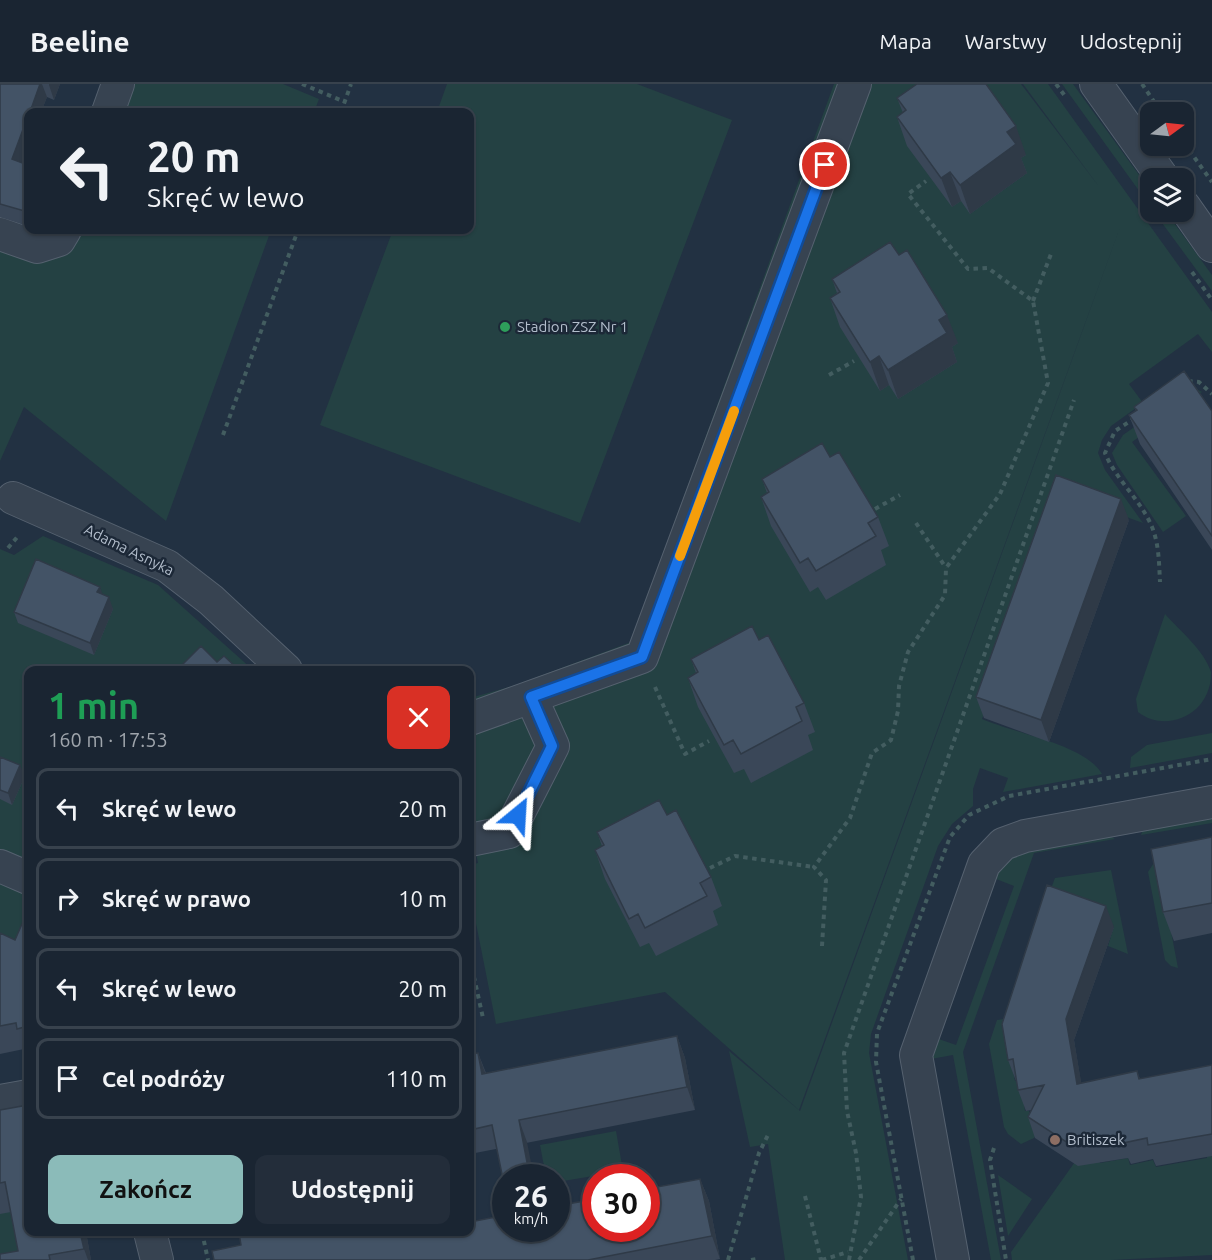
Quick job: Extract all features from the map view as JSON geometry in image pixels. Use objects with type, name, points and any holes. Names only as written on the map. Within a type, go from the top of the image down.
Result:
[{"type":"street","points":[[109,108],[118,84]]},
{"type":"street","points":[[474,718],[642,657],[855,84]]},
{"type":"street","points":[[1096,84],[1156,168]]},
{"type":"street","points":[[1194,220],[1212,246]]},
{"type":"street","points":[[0,234],[37,247],[60,240],[63,234]]},
{"type":"street","name":"Adama Asnyka","points":[[13,498],[167,566],[211,600],[282,666]]},
{"type":"street","points":[[474,839],[509,832],[552,746],[531,697]]},
{"type":"street","points":[[953,1260],[916,1055],[984,864],[1003,844],[1025,836],[1212,802]]},
{"type":"street","points":[[0,866],[24,876]]},
{"type":"street","points":[[0,1101],[24,1097]]},
{"type":"street","points":[[151,1236],[156,1260]]},
{"type":"path","points":[[302,84],[345,102]]},
{"type":"path","points":[[343,108],[351,84]]},
{"type":"path","points":[[1142,84],[1154,102]]},
{"type":"path","points":[[1193,156],[1212,182]]},
{"type":"path","points":[[926,181],[908,194],[968,269],[988,268],[1033,301]]},
{"type":"path","points":[[224,435],[297,234]]},
{"type":"path","points":[[814,867],[850,818],[872,753],[891,740],[898,711],[899,686],[909,652],[945,596],[946,568],[1000,494],[1048,382],[1033,301],[1051,254]]},
{"type":"path","points":[[829,375],[854,362]]},
{"type":"path","points":[[1179,388],[1188,381],[1199,382],[1212,394]]},
{"type":"path","points":[[849,1260],[861,1197],[856,1153],[847,1111],[844,1053],[1074,400]]},
{"type":"path","points":[[1142,412],[1115,431],[1105,453],[1110,465],[1152,526],[1158,550],[1160,582]]},
{"type":"path","points":[[875,509],[900,495]]},
{"type":"path","points":[[916,524],[946,568]]},
{"type":"path","points":[[655,688],[685,754],[709,741]]},
{"type":"path","points":[[710,868],[735,856],[814,867],[826,880],[822,946]]},
{"type":"path","points":[[474,977],[483,1018]]},
{"type":"path","points":[[728,1260],[759,1153],[768,1136]]},
{"type":"path","points":[[994,1148],[990,1160],[1006,1260]]},
{"type":"path","points":[[805,1196],[822,1260],[849,1252]]},
{"type":"path","points":[[859,1260],[901,1199]]},
{"type":"path","points":[[203,1236],[208,1260]]},
{"type":"path","points":[[751,1260],[757,1259]]},
{"type":"green space","points":[[132,84],[283,84],[319,99],[316,108],[123,108]]},
{"type":"green space","name":"Stadion ZSZ Nr 1","points":[[447,84],[637,84],[732,120],[580,523],[320,425],[392,234],[474,234],[474,108],[438,108]]},
{"type":"green space","points":[[834,84],[1021,84],[1100,188],[1023,84],[1048,84],[1140,212],[1140,222],[1147,222],[1212,312],[1212,352],[1198,334],[1129,384],[1143,403],[1111,426],[1102,440],[1098,453],[1105,470],[1143,523],[1063,494],[982,719],[1065,747],[1093,764],[1102,774],[1003,792],[1008,778],[980,768],[973,789],[973,806],[952,824],[938,846],[871,1034],[869,1053],[908,1260],[785,1260],[768,1144],[750,1147],[729,1051],[800,1111],[1123,219],[799,1110],[665,992],[496,1024],[474,913],[474,864],[478,863],[474,843],[474,697],[516,685],[631,642]]},
{"type":"green space","points":[[1062,84],[1073,84],[1140,176],[1140,192]]},
{"type":"green space","points":[[1161,222],[1173,222],[1212,275],[1212,291]]},
{"type":"green space","points":[[57,234],[270,234],[166,521],[24,407],[0,461],[0,245]]},
{"type":"green space","points":[[1195,388],[1202,392],[1132,442],[1186,516],[1163,532],[1117,465],[1112,453],[1123,435],[1187,390]]},
{"type":"green space","points":[[43,536],[158,585],[249,666],[24,666],[24,860],[0,850],[0,549],[14,555]]},
{"type":"green space","points":[[1165,614],[1197,648],[1211,672],[1209,687],[1204,699],[1196,709],[1174,720],[1161,721],[1138,712],[1136,699]]},
{"type":"green space","points":[[1212,733],[1212,753],[1130,768],[1131,757],[1147,745]]},
{"type":"green space","points":[[1212,814],[1212,823],[1141,835],[1144,827]]},
{"type":"green space","points":[[1109,835],[1115,839],[1034,853],[963,1052],[1001,1260],[991,1260],[953,1055],[931,1059],[933,1037],[956,1045],[1014,886],[991,877],[1016,851]]},
{"type":"green space","points":[[1157,858],[1178,968],[1171,966],[1165,960],[1148,872]]},
{"type":"green space","points":[[1111,870],[1128,954],[1108,946],[1114,926],[1055,905],[1034,933],[1055,878]]},
{"type":"green space","points":[[0,884],[24,894],[24,965],[0,1019]]},
{"type":"green space","points":[[1018,1017],[1007,1038],[1015,1081],[1021,1081],[1025,1111],[1029,1111],[1032,1126],[1039,1130],[1034,1138],[1021,1144],[1008,1134],[1004,1127],[989,1044],[997,1020]]},
{"type":"green space","points":[[0,1125],[28,1247],[0,1260]]},
{"type":"green space","points":[[616,1131],[622,1164],[582,1164],[582,1178],[570,1180],[570,1164],[544,1164],[540,1145]]},
{"type":"green space","points":[[1212,1152],[1212,1255],[1111,1260],[1012,1260],[1011,1252],[1077,1159],[1099,1160],[1100,1163],[1128,1158],[1130,1165],[1153,1160],[1156,1167],[1207,1158],[1207,1153]]},
{"type":"green space","points":[[998,1175],[1032,1199],[1008,1236]]},
{"type":"building","points":[[0,84],[40,84],[31,108],[24,108],[24,127],[12,159],[24,164],[24,211],[0,204]]},
{"type":"building","points":[[917,84],[986,84],[1016,126],[1007,132],[1016,144],[960,185],[950,172],[941,178],[897,117],[906,110],[897,98]]},
{"type":"building","points":[[890,242],[899,255],[907,250],[947,315],[939,320],[947,333],[888,370],[879,356],[870,362],[830,298],[840,292],[832,279]]},
{"type":"building","points":[[1184,371],[1212,411],[1212,536],[1129,415],[1137,410],[1134,407]]},
{"type":"building","points":[[822,443],[830,457],[839,452],[878,517],[868,523],[876,536],[816,571],[808,558],[800,563],[761,497],[769,492],[762,479]]},
{"type":"building","points":[[1056,475],[1121,499],[1041,720],[976,697]]},
{"type":"building","points":[[36,559],[100,587],[97,592],[109,597],[90,643],[14,612]]},
{"type":"building","points":[[752,626],[759,640],[768,635],[804,703],[796,707],[802,721],[741,754],[733,740],[724,745],[688,678],[698,672],[691,659]]},
{"type":"building","points":[[201,646],[217,662],[224,656],[235,666],[181,666]]},
{"type":"building","points":[[0,757],[20,765],[8,793],[0,790]]},
{"type":"building","points":[[659,800],[667,815],[676,810],[711,877],[700,883],[707,896],[645,928],[638,914],[629,919],[595,850],[604,845],[597,832]]},
{"type":"building","points":[[1212,837],[1212,903],[1163,912],[1151,849]]},
{"type":"building","points":[[1047,885],[1106,906],[1066,1019],[1077,1084],[1137,1071],[1139,1079],[1212,1065],[1212,1134],[1148,1145],[1147,1138],[1123,1143],[1122,1136],[1071,1145],[1028,1117],[1044,1085],[1018,1090],[1013,1059],[1008,1060],[1002,1024]]},
{"type":"building","points":[[24,919],[24,1027],[17,1029],[16,1023],[0,1026],[0,933],[15,940]]},
{"type":"building","points":[[677,1036],[687,1087],[519,1120],[527,1164],[500,1164],[492,1125],[474,1129],[474,1054],[478,1053],[482,1074]]},
{"type":"building","points":[[24,1106],[24,1236],[81,1236],[84,1249],[49,1255],[50,1260],[0,1260],[0,1254],[18,1251],[5,1182],[0,1183],[0,1110]]},
{"type":"building","points":[[700,1179],[712,1236],[588,1260],[214,1260],[212,1251],[241,1245],[240,1236],[474,1236],[474,1221],[492,1218],[492,1242],[570,1242],[570,1204],[582,1201],[582,1242],[660,1242],[660,1186]]},
{"type":"slow traffic","points":[[680,556],[734,411]]},
{"type":"place","name":"Stadion ZSZ Nr 1","points":[[505,327]]},
{"type":"place","name":"Britiszek","points":[[1055,1140]]},
{"type":"route","points":[[518,815],[552,746],[531,697],[642,657],[825,165]]}]
